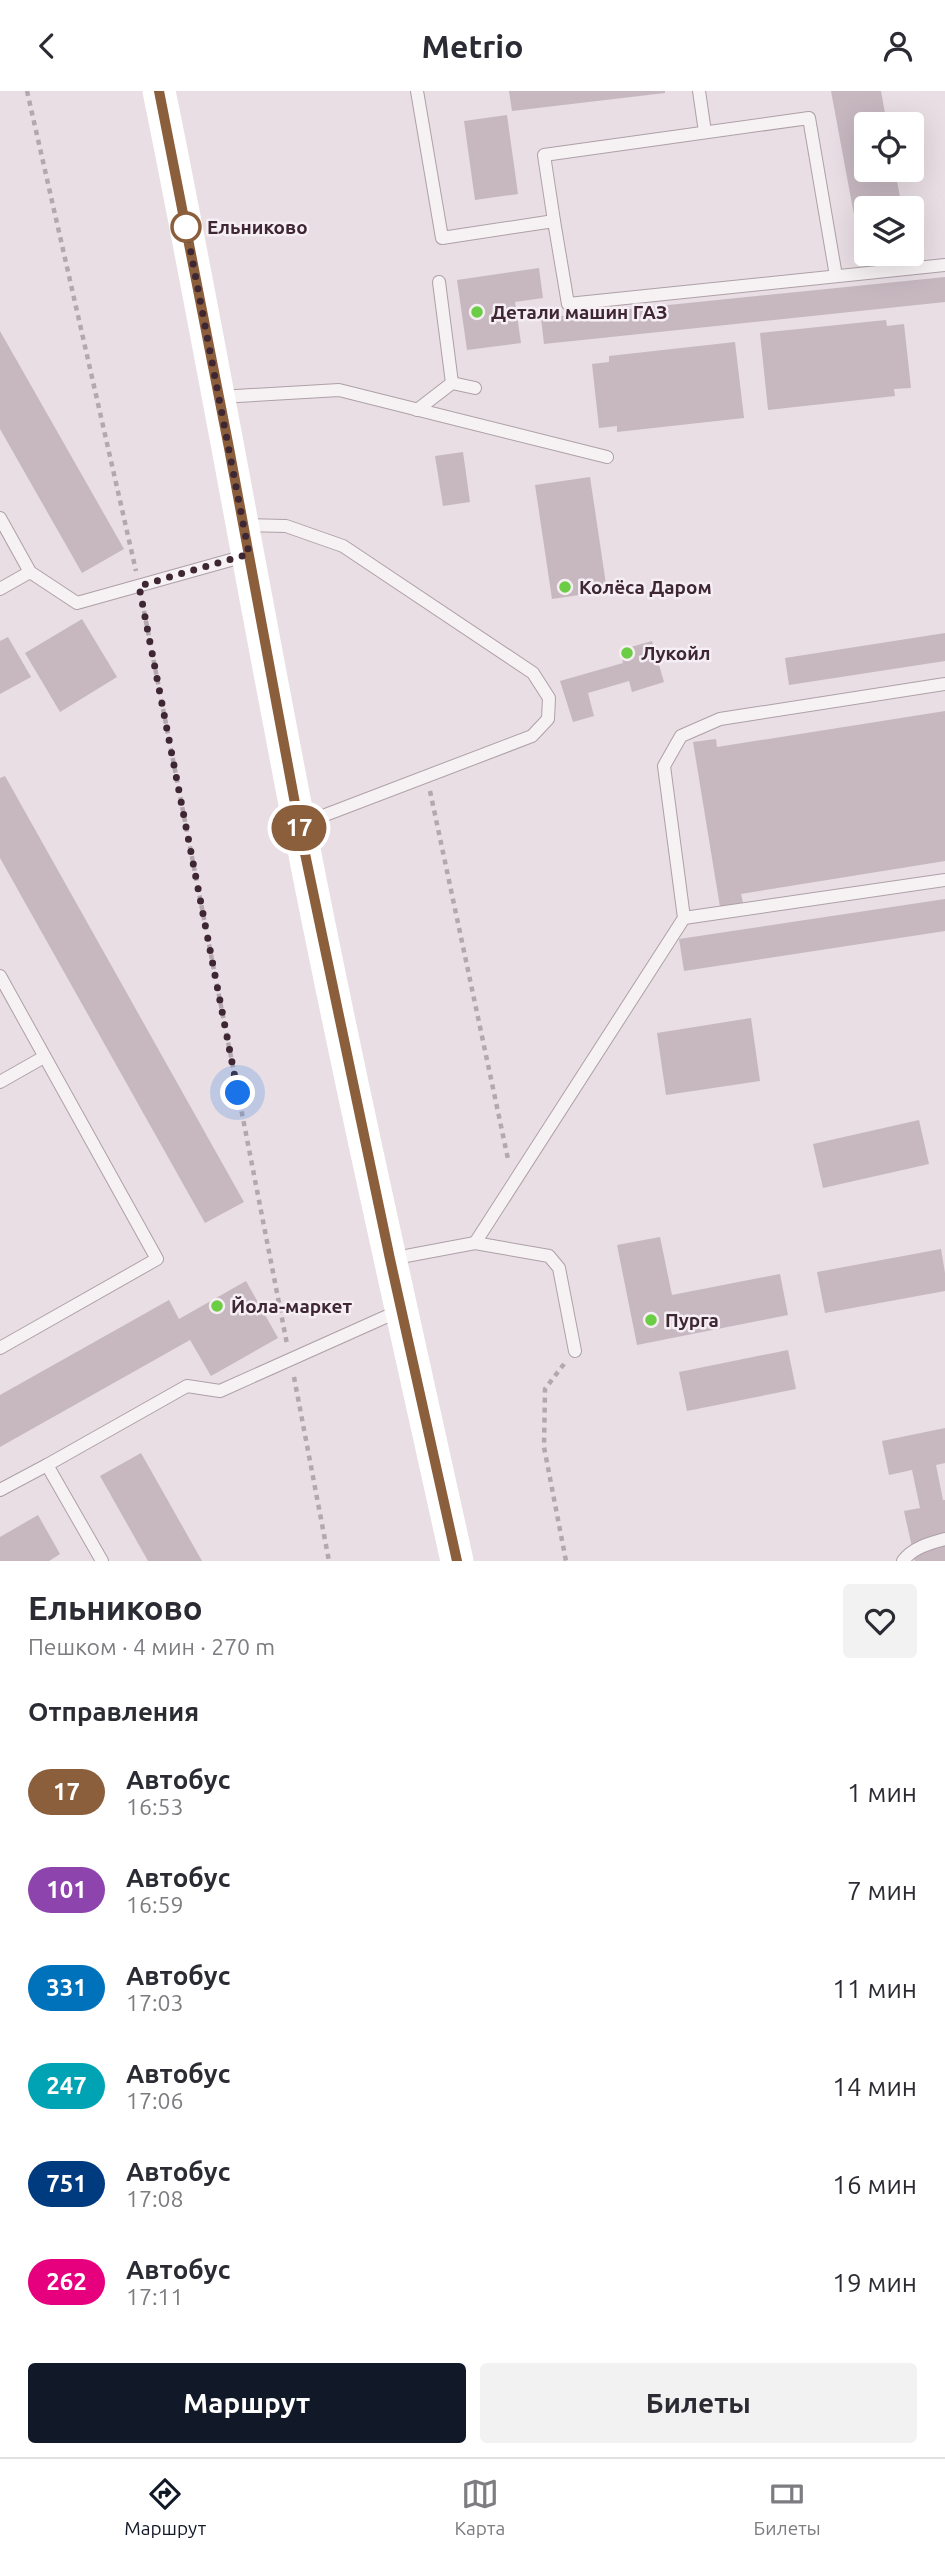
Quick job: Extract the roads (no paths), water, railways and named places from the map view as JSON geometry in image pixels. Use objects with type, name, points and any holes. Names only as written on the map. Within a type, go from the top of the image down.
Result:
[{"type":"main road","points":[[159,91],[220,397],[299,825],[390,1259],[457,1561]]},
{"type":"lane","points":[[417,91],[442,238],[554,221]]},
{"type":"lane","points":[[699,91],[705,132]]},
{"type":"lane","points":[[836,276],[809,118],[544,155],[568,304],[945,265]]},
{"type":"lane","points":[[439,282],[452,383]]},
{"type":"lane","points":[[417,409],[452,383],[475,388]]},
{"type":"lane","points":[[220,397],[339,390],[607,457]]},
{"type":"lane","points":[[0,518],[30,572],[77,603],[139,586],[286,526],[343,546],[533,673],[549,698],[548,719],[532,736],[299,825]]},
{"type":"lane","points":[[0,589],[30,572]]},
{"type":"lane","points":[[475,1243],[684,918],[664,766],[681,736],[720,719],[945,684]]},
{"type":"lane","points":[[684,918],[945,880]]},
{"type":"lane","points":[[0,976],[157,1259],[0,1348]]},
{"type":"lane","points":[[0,1082],[44,1057]]},
{"type":"lane","points":[[390,1259],[475,1243],[549,1256],[559,1268],[575,1351]]},
{"type":"lane","points":[[0,1490],[187,1386],[220,1391],[401,1310]]},
{"type":"lane","points":[[47,1465],[102,1561]]},
{"type":"lane","points":[[903,1561],[926,1544],[945,1539]]},
{"type":"place","name":"Ельниково","points":[[186,227]]},
{"type":"place","name":"Детали машин ГАЗ","points":[[477,312]]},
{"type":"place","name":"Колёса Даром","points":[[565,587]]},
{"type":"place","name":"Лукойл","points":[[627,653]]},
{"type":"place","name":"Йола-маркет","points":[[217,1306]]},
{"type":"place","name":"Пурга","points":[[651,1320]]}]
